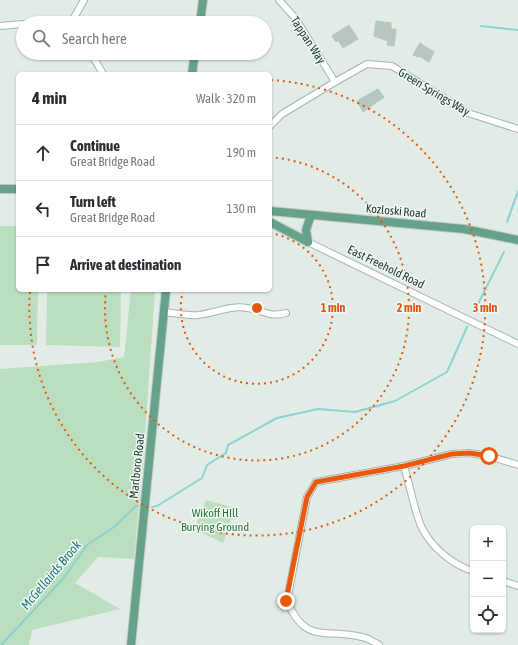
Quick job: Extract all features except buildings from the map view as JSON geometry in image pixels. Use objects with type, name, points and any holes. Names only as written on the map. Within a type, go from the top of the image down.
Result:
[{"type":"main road","points":[[201,16],[203,0]]},
{"type":"main road","points":[[192,72],[194,60]]},
{"type":"main road","points":[[0,189],[16,189]]},
{"type":"main road","name":"Kozloski Road","points":[[272,212],[464,229],[518,240]]},
{"type":"main road","points":[[308,242],[306,230],[311,215]]},
{"type":"main road","points":[[272,223],[308,242]]},
{"type":"main road","name":"Marlboro Road","points":[[131,645],[166,292]]},
{"type":"street","points":[[75,16],[84,0]]},
{"type":"street","name":"Tappan Way","points":[[279,0],[296,19],[335,82]]},
{"type":"street","points":[[0,26],[16,25]]},
{"type":"street","points":[[95,60],[103,72]]},
{"type":"street","name":"Green Springs Way","points":[[272,124],[282,114],[367,64],[392,66],[468,113],[518,129]]},
{"type":"street","name":"East Freehold Road","points":[[308,242],[518,344]]},
{"type":"street","points":[[164,312],[198,315],[240,307],[254,309],[275,316],[286,313]]},
{"type":"street","points":[[379,645],[362,637],[323,634],[307,630],[293,615],[286,601],[307,497],[316,482],[404,466],[452,454],[469,453],[489,456],[518,465]]},
{"type":"street","points":[[404,466],[422,528],[438,550],[462,568],[470,570]]},
{"type":"street","points":[[506,582],[518,586]]},
{"type":"green space","points":[[0,226],[16,226],[16,292],[38,292],[37,345],[0,345]]},
{"type":"green space","points":[[47,292],[121,292],[120,347],[46,345]]},
{"type":"green space","points":[[131,292],[155,292],[144,450],[134,559],[98,557],[75,583],[120,609],[32,630],[29,645],[0,645],[0,369],[98,362],[124,357]]},
{"type":"green space","name":"Wikoff HIll Burying Ground","points":[[206,500],[235,508],[223,543],[194,529]]},
{"type":"waterway","points":[[481,26],[518,30]]},
{"type":"waterway","name":"McGellairds Brook","points":[[507,222],[518,191]]},
{"type":"waterway","name":"McGellairds Brook","points":[[474,312],[504,252]]},
{"type":"waterway","name":"McGellairds Brook","points":[[152,507],[157,506],[202,478],[207,465],[226,453],[228,445],[277,418],[318,409],[355,412],[395,401],[447,372],[467,327]]},
{"type":"waterway","name":"McGellairds Brook","points":[[1,645],[63,579],[87,545],[114,527],[136,506],[138,506]]},
{"type":"route","points":[[286,601],[307,497],[316,482],[404,466],[452,454],[469,453],[489,456]]}]
